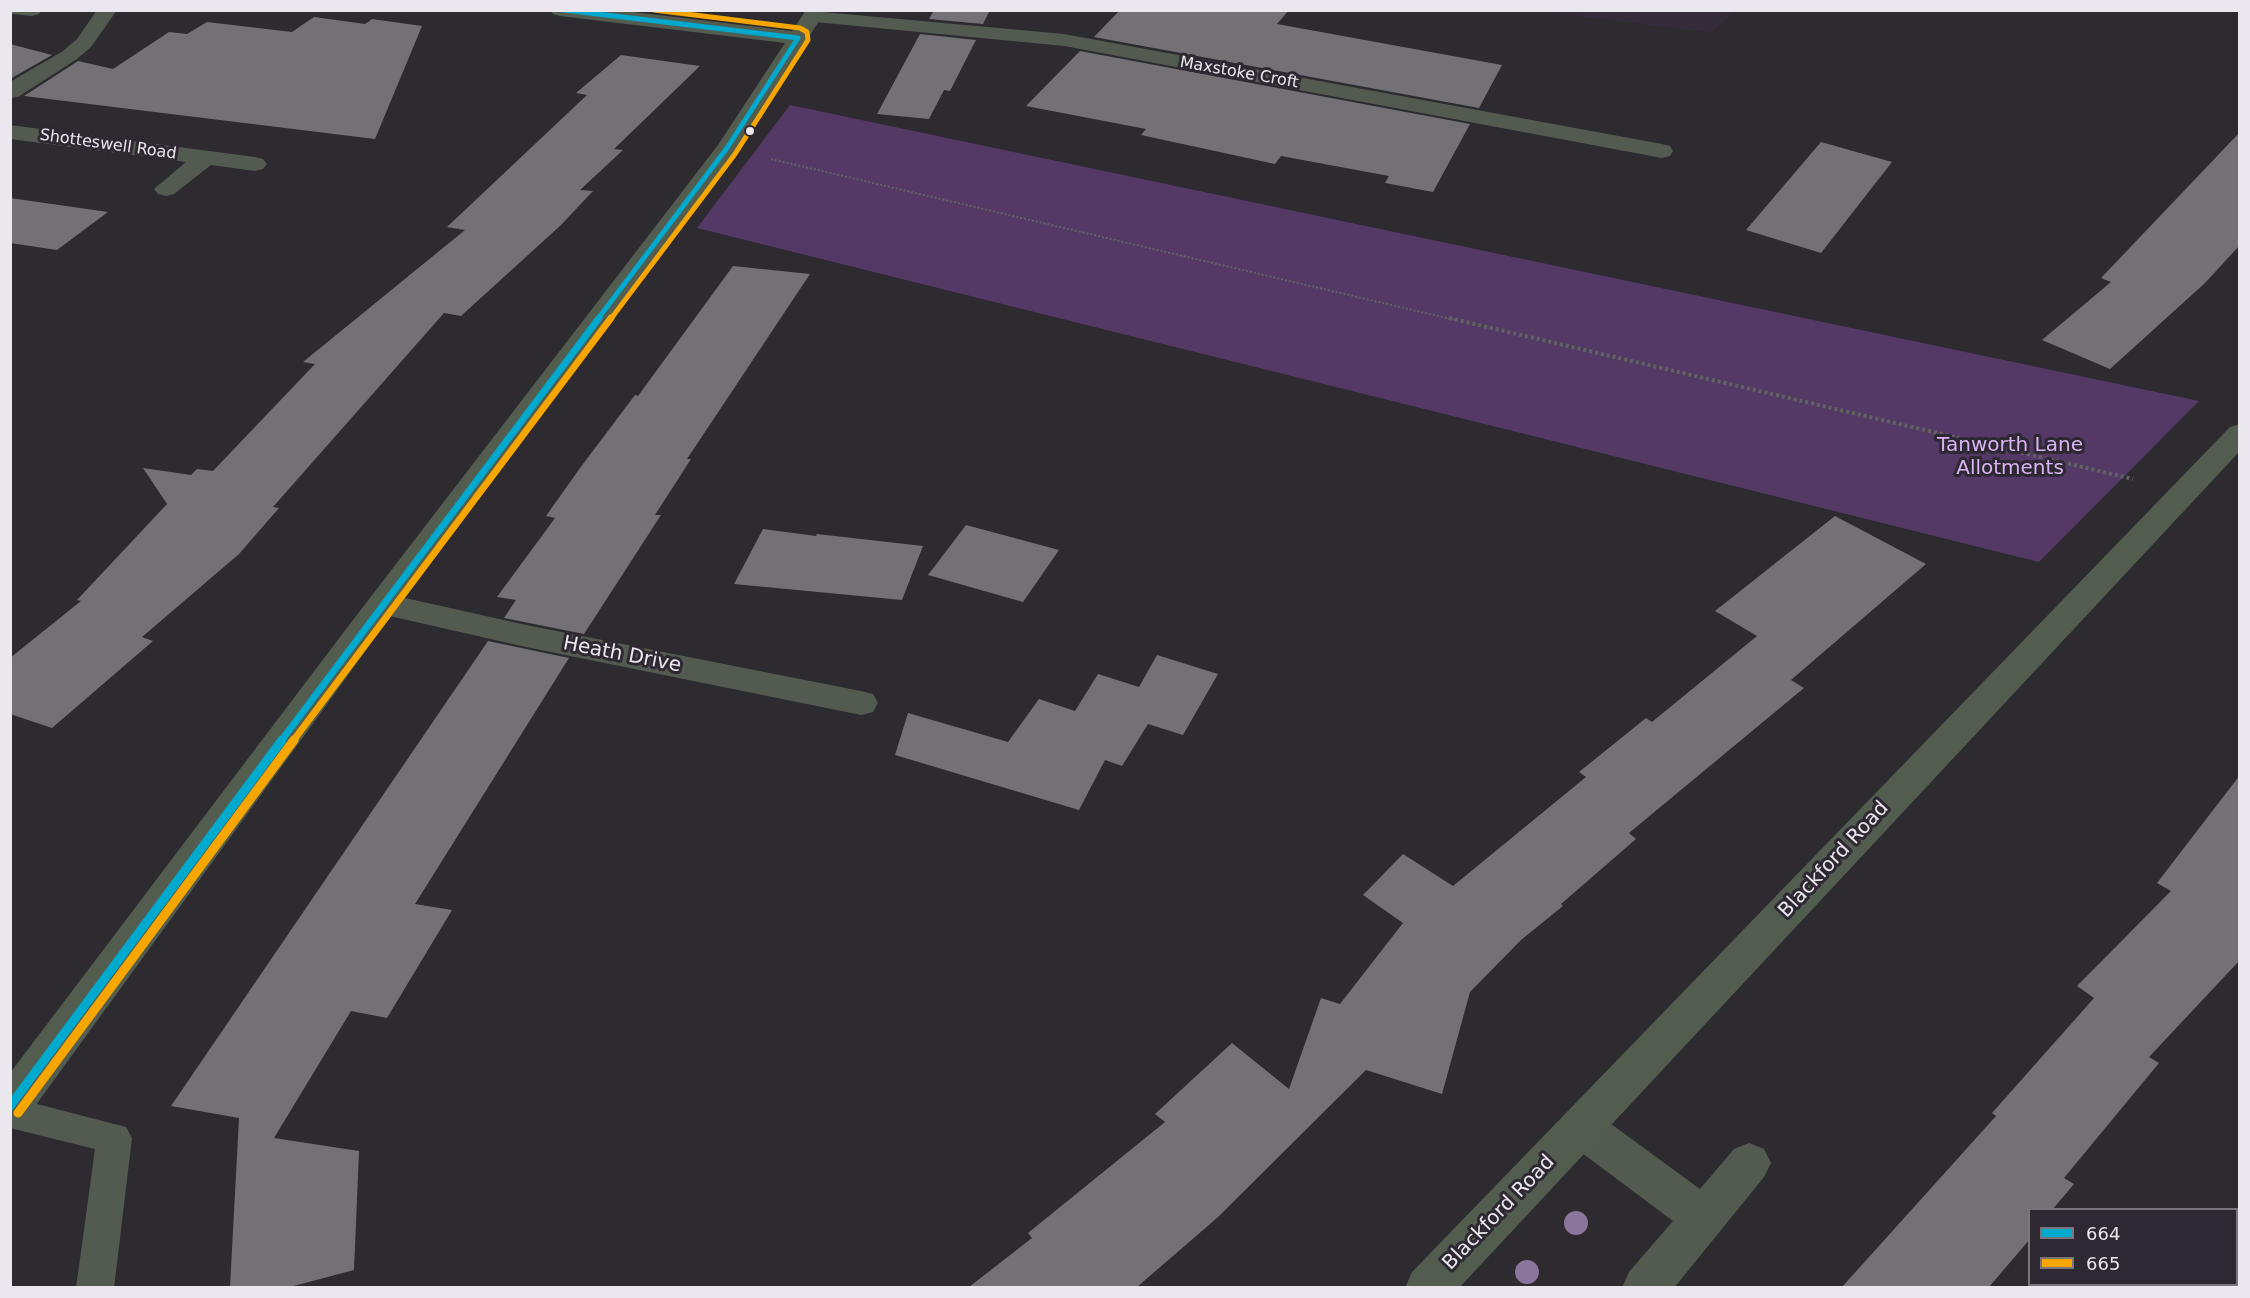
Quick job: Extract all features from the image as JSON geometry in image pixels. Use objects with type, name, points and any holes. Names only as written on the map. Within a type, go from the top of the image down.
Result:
[{"type":"street","points":[[19,10],[32,10]]},
{"type":"street","points":[[10,92],[70,55],[84,43],[107,10]]},
{"type":"street","points":[[560,10],[809,22]]},
{"type":"street","points":[[10,1107],[383,604],[727,148],[809,22]]},
{"type":"street","name":"Maxstoke Croft","points":[[809,22],[1064,40],[1662,151]]},
{"type":"street","name":"Shotteswell Road","points":[[10,132],[255,164]]},
{"type":"street","name":"Shotteswell Road","points":[[166,189],[205,159]]},
{"type":"street","name":"Blackford Road","points":[[1428,1287],[2240,433]]},
{"type":"street","name":"Heath Drive","points":[[383,604],[526,636],[861,703]]},
{"type":"street","points":[[1581,1127],[1704,1218]]},
{"type":"street","points":[[1645,1287],[1749,1163]]},
{"type":"lane","points":[[10,1112],[114,1138],[95,1287]]},
{"type":"path","points":[[727,148],[2184,491]]},
{"type":"shaded area","points":[[1538,11],[1735,11],[1712,33]]},
{"type":"green space","name":"Tanworth Lane Allotments","points":[[790,105],[2199,401],[2039,562],[697,228]]},
{"type":"building","points":[[934,10],[990,10],[983,24],[929,19]]},
{"type":"building","points":[[1120,10],[1289,10],[1277,24],[1502,65],[1479,108],[1094,37]]},
{"type":"building","points":[[314,17],[365,24],[372,19],[422,26],[375,139],[24,96],[78,61],[113,69],[169,32],[187,34],[207,22],[292,32]]},
{"type":"building","points":[[920,34],[976,40],[950,91],[944,90],[929,119],[877,114]]},
{"type":"building","points":[[10,44],[52,55],[10,79]]},
{"type":"building","points":[[1080,51],[1470,124],[1433,192],[1385,183],[1389,176],[1281,156],[1275,164],[1141,135],[1146,129],[1026,106]]},
{"type":"building","points":[[621,55],[700,66],[614,149],[623,150],[580,190],[593,191],[561,225],[461,316],[444,313],[273,507],[279,508],[239,554],[142,637],[153,641],[52,728],[10,714],[10,658],[81,601],[77,600],[167,504],[143,468],[191,475],[197,469],[213,471],[315,364],[303,362],[465,230],[447,227],[587,95],[576,93]]},
{"type":"building","points":[[2240,132],[2240,245],[2205,283],[2110,369],[2042,340],[2111,282],[2101,278]]},
{"type":"building","points":[[1821,142],[1892,162],[1821,253],[1746,230]]},
{"type":"building","points":[[10,198],[108,212],[57,250],[10,243]]},
{"type":"building","points":[[733,266],[810,274],[687,459],[691,459],[655,515],[661,515],[584,634],[504,618],[516,600],[497,597],[555,518],[546,516]]},
{"type":"building","points":[[1835,516],[1926,564],[1791,680],[1804,688],[1629,833],[1636,839],[1561,904],[1563,906],[1521,940],[1470,992],[1442,1094],[1366,1070],[1217,1218],[1137,1287],[969,1287],[1032,1238],[1028,1233],[1165,1122],[1155,1114],[1232,1043],[1289,1089],[1321,998],[1340,1004],[1403,923],[1363,895],[1403,854],[1453,886],[1586,777],[1579,772],[1646,718],[1652,722],[1757,636],[1715,611]]},
{"type":"building","points":[[966,525],[1059,550],[1023,602],[928,575]]},
{"type":"building","points":[[763,529],[923,546],[902,600],[734,584]]},
{"type":"building","points":[[488,641],[569,658],[415,904],[452,910],[387,1018],[351,1011],[274,1138],[359,1151],[354,1270],[290,1287],[230,1287],[239,1118],[171,1106]]},
{"type":"building","points":[[1157,655],[1218,674],[1183,735],[1148,724],[1122,766],[1105,760],[1079,810],[895,755],[908,713],[1008,742],[1039,699],[1075,711],[1098,674],[1139,687]]},
{"type":"building","points":[[2240,775],[2240,960],[2149,1057],[2159,1063],[2064,1178],[2074,1184],[2054,1208],[2028,1208],[2028,1241],[1989,1287],[1842,1287],[1996,1116],[1992,1113],[2094,998],[2077,986],[2171,891],[2157,883]]},
{"type":"transit line","name":"664","points":[[10,1106],[355,641],[727,148],[798,38],[564,10]]},
{"type":"transit line","name":"665","points":[[18,1113],[363,647],[735,154],[808,40],[807,32],[800,28],[654,10]]}]
